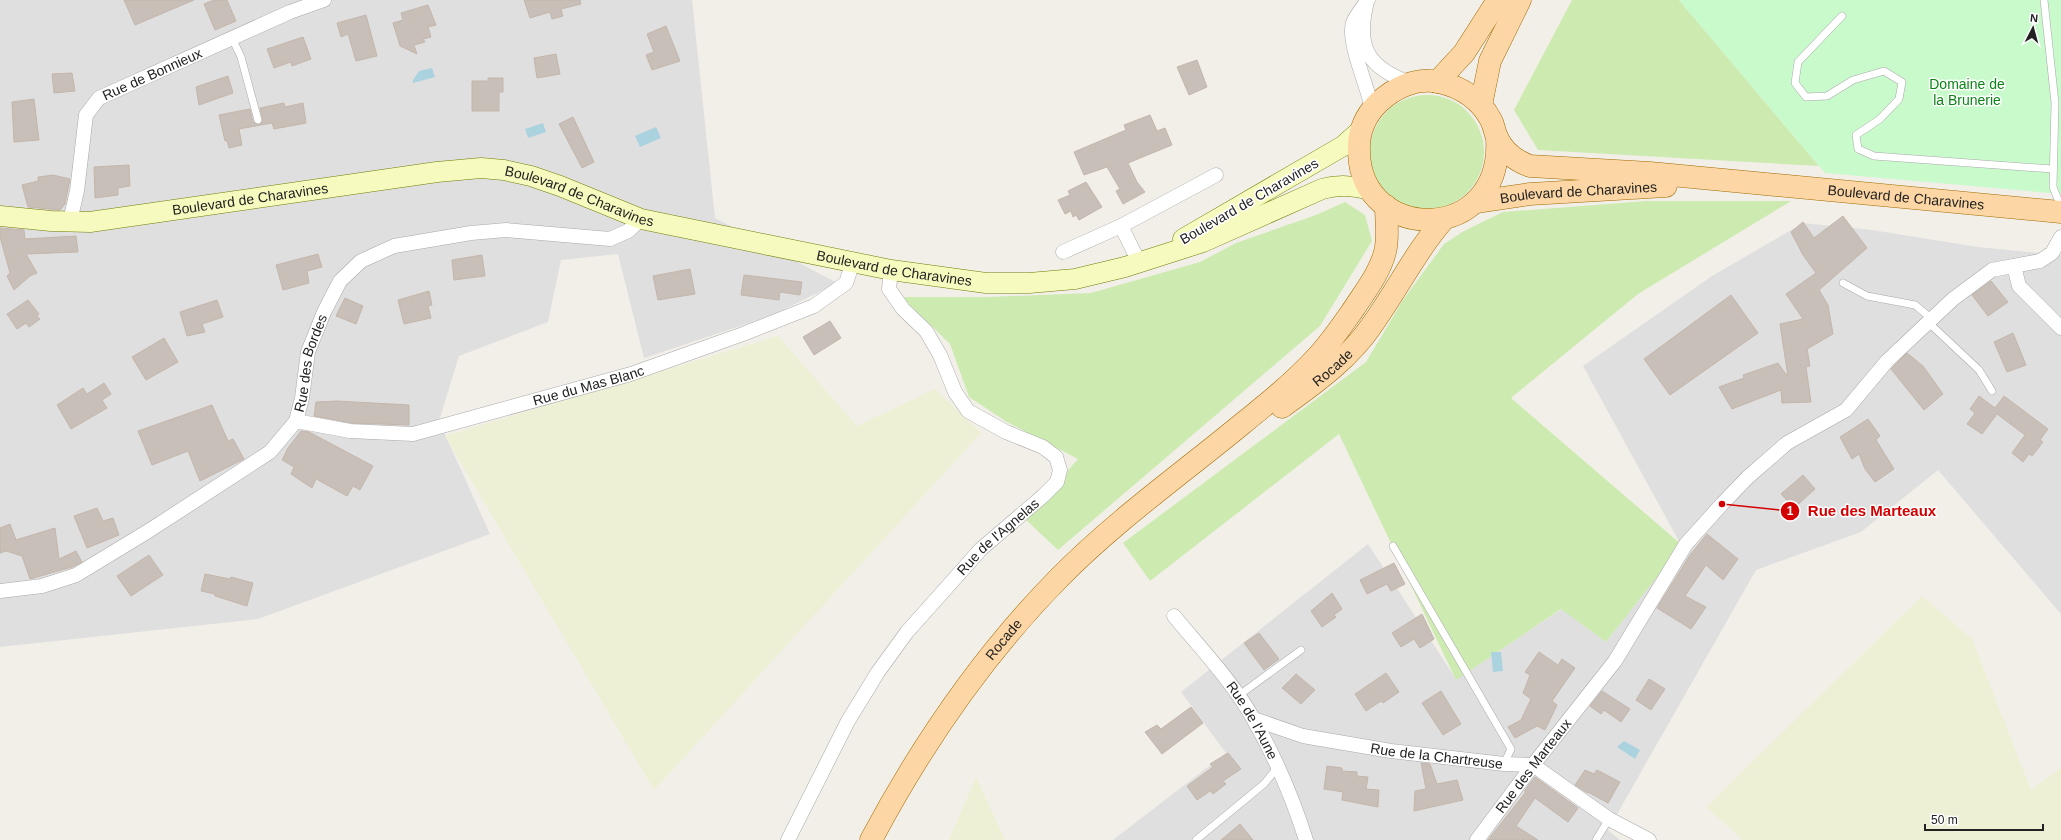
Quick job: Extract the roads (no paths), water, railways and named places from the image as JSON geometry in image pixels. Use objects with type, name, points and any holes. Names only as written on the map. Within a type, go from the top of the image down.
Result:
[{"type":"main road","points":[[1437,82],[1464,53],[1498,0]]},
{"type":"main road","points":[[1481,105],[1490,61],[1520,0]]},
{"type":"main road","name":"Boulevard de Charavines","points":[[1437,82],[1453,86],[1463,91],[1481,105],[1491,120],[1497,138],[1498,156],[1495,173],[1487,189],[1476,202],[1461,212],[1444,219],[1424,220],[1404,216],[1386,206],[1371,190],[1363,176],[1359,160],[1359,144],[1362,128],[1372,109],[1389,93],[1410,83],[1437,82]]},
{"type":"main road","name":"Boulevard de Charavines","points":[[1146,259],[1337,150],[1362,128]]},
{"type":"main road","name":"Boulevard de Charavines","points":[[1497,138],[1510,155],[1519,162],[1530,166],[1650,173],[2061,212]]},
{"type":"main road","name":"Boulevard de Charavines","points":[[0,216],[90,222],[437,172],[481,168],[531,176],[641,219],[891,270],[986,283],[1029,283],[1075,279],[1203,242],[1322,189],[1337,185],[1371,190]]},
{"type":"main road","name":"Boulevard de Charavines","points":[[1476,202],[1530,194],[1753,182]]},
{"type":"main road","name":"Rocade","points":[[872,840],[898,790],[930,738],[990,654],[1059,577],[1099,540],[1288,386],[1318,356],[1341,327],[1368,287],[1385,254],[1387,232],[1386,206]]},
{"type":"main road","name":"Rocade","points":[[1180,475],[1270,416],[1312,386],[1338,364],[1356,346],[1372,326],[1425,241],[1444,219]]},
{"type":"street","name":"Rue de Bonnieux","points":[[70,221],[77,190],[86,114],[99,98],[290,12],[324,0]]},
{"type":"street","points":[[1368,0],[1362,32],[1365,46],[1372,61],[1381,70],[1410,83]]},
{"type":"street","points":[[1368,0],[1354,21],[1351,32],[1352,43],[1369,94],[1372,109]]},
{"type":"street","points":[[1062,252],[1121,226],[1216,175]]},
{"type":"street","name":"Rue des Bordes","points":[[0,591],[42,586],[76,575],[150,530],[270,452],[296,420],[302,398],[308,352],[324,312],[340,281],[362,261],[394,246],[471,233],[506,230],[610,240],[628,231],[641,219]]},
{"type":"street","points":[[1121,226],[1146,259]]},
{"type":"street","name":"Rue des Marteaux","points":[[1477,840],[1532,765],[1615,661],[1686,544],[1748,477],[1787,443],[1846,410],[1887,361],[1953,300],[1992,270],[2040,262],[2052,253],[2061,237]]},
{"type":"street","name":"Rue du Mas Blanc","points":[[296,420],[350,431],[413,434],[631,374],[743,334],[814,306],[846,283],[853,262]]},
{"type":"street","points":[[2014,266],[2018,286],[2061,328]]},
{"type":"street","name":"Rue de l'Agnelas","points":[[788,840],[848,721],[878,672],[906,632],[981,549],[1048,492],[1057,482],[1060,470],[1056,457],[1043,447],[1006,432],[968,411],[955,392],[940,355],[926,331],[903,309],[889,290],[891,270]]},
{"type":"street","name":"Rue de l'Aune","points":[[1174,616],[1238,696],[1254,720],[1277,768],[1306,840]]},
{"type":"street","name":"Rue de la Chartreuse","points":[[1254,720],[1303,736],[1391,750],[1504,764],[1532,765]]},
{"type":"street","points":[[1532,765],[1609,819],[1649,840]]},
{"type":"lane","points":[[2044,0],[2055,103],[2052,188],[2061,207]]},
{"type":"lane","points":[[1842,16],[1798,62],[1795,83],[1806,97],[1827,96],[1853,80],[1884,71],[1902,82],[1899,99],[1880,119],[1856,135],[1858,149],[1874,156],[2052,168]]},
{"type":"lane","points":[[232,38],[241,57],[258,120]]},
{"type":"lane","points":[[1843,283],[1867,296],[1915,305],[1979,370],[1992,391]]},
{"type":"lane","points":[[1393,546],[1511,749],[1504,764]]},
{"type":"lane","points":[[1238,696],[1301,650]]},
{"type":"lane","points":[[1196,840],[1264,784],[1277,768]]},
{"type":"lane","points":[[1596,840],[1609,819]]},
{"type":"water","points":[[432,68],[435,77],[413,83],[413,80],[419,71]]},
{"type":"water","points":[[543,123],[546,132],[528,138],[525,129]]},
{"type":"water","points":[[656,127],[661,138],[640,147],[635,136]]},
{"type":"water","points":[[1491,652],[1501,652],[1503,671],[1493,672]]},
{"type":"water","points":[[1624,741],[1640,750],[1635,759],[1617,747]]},
{"type":"place","name":"Rue des Marteaux","points":[[1722,504]]},
{"type":"park label","name":"Domaine de la Brunerie","points":[[1967,92]]}]
